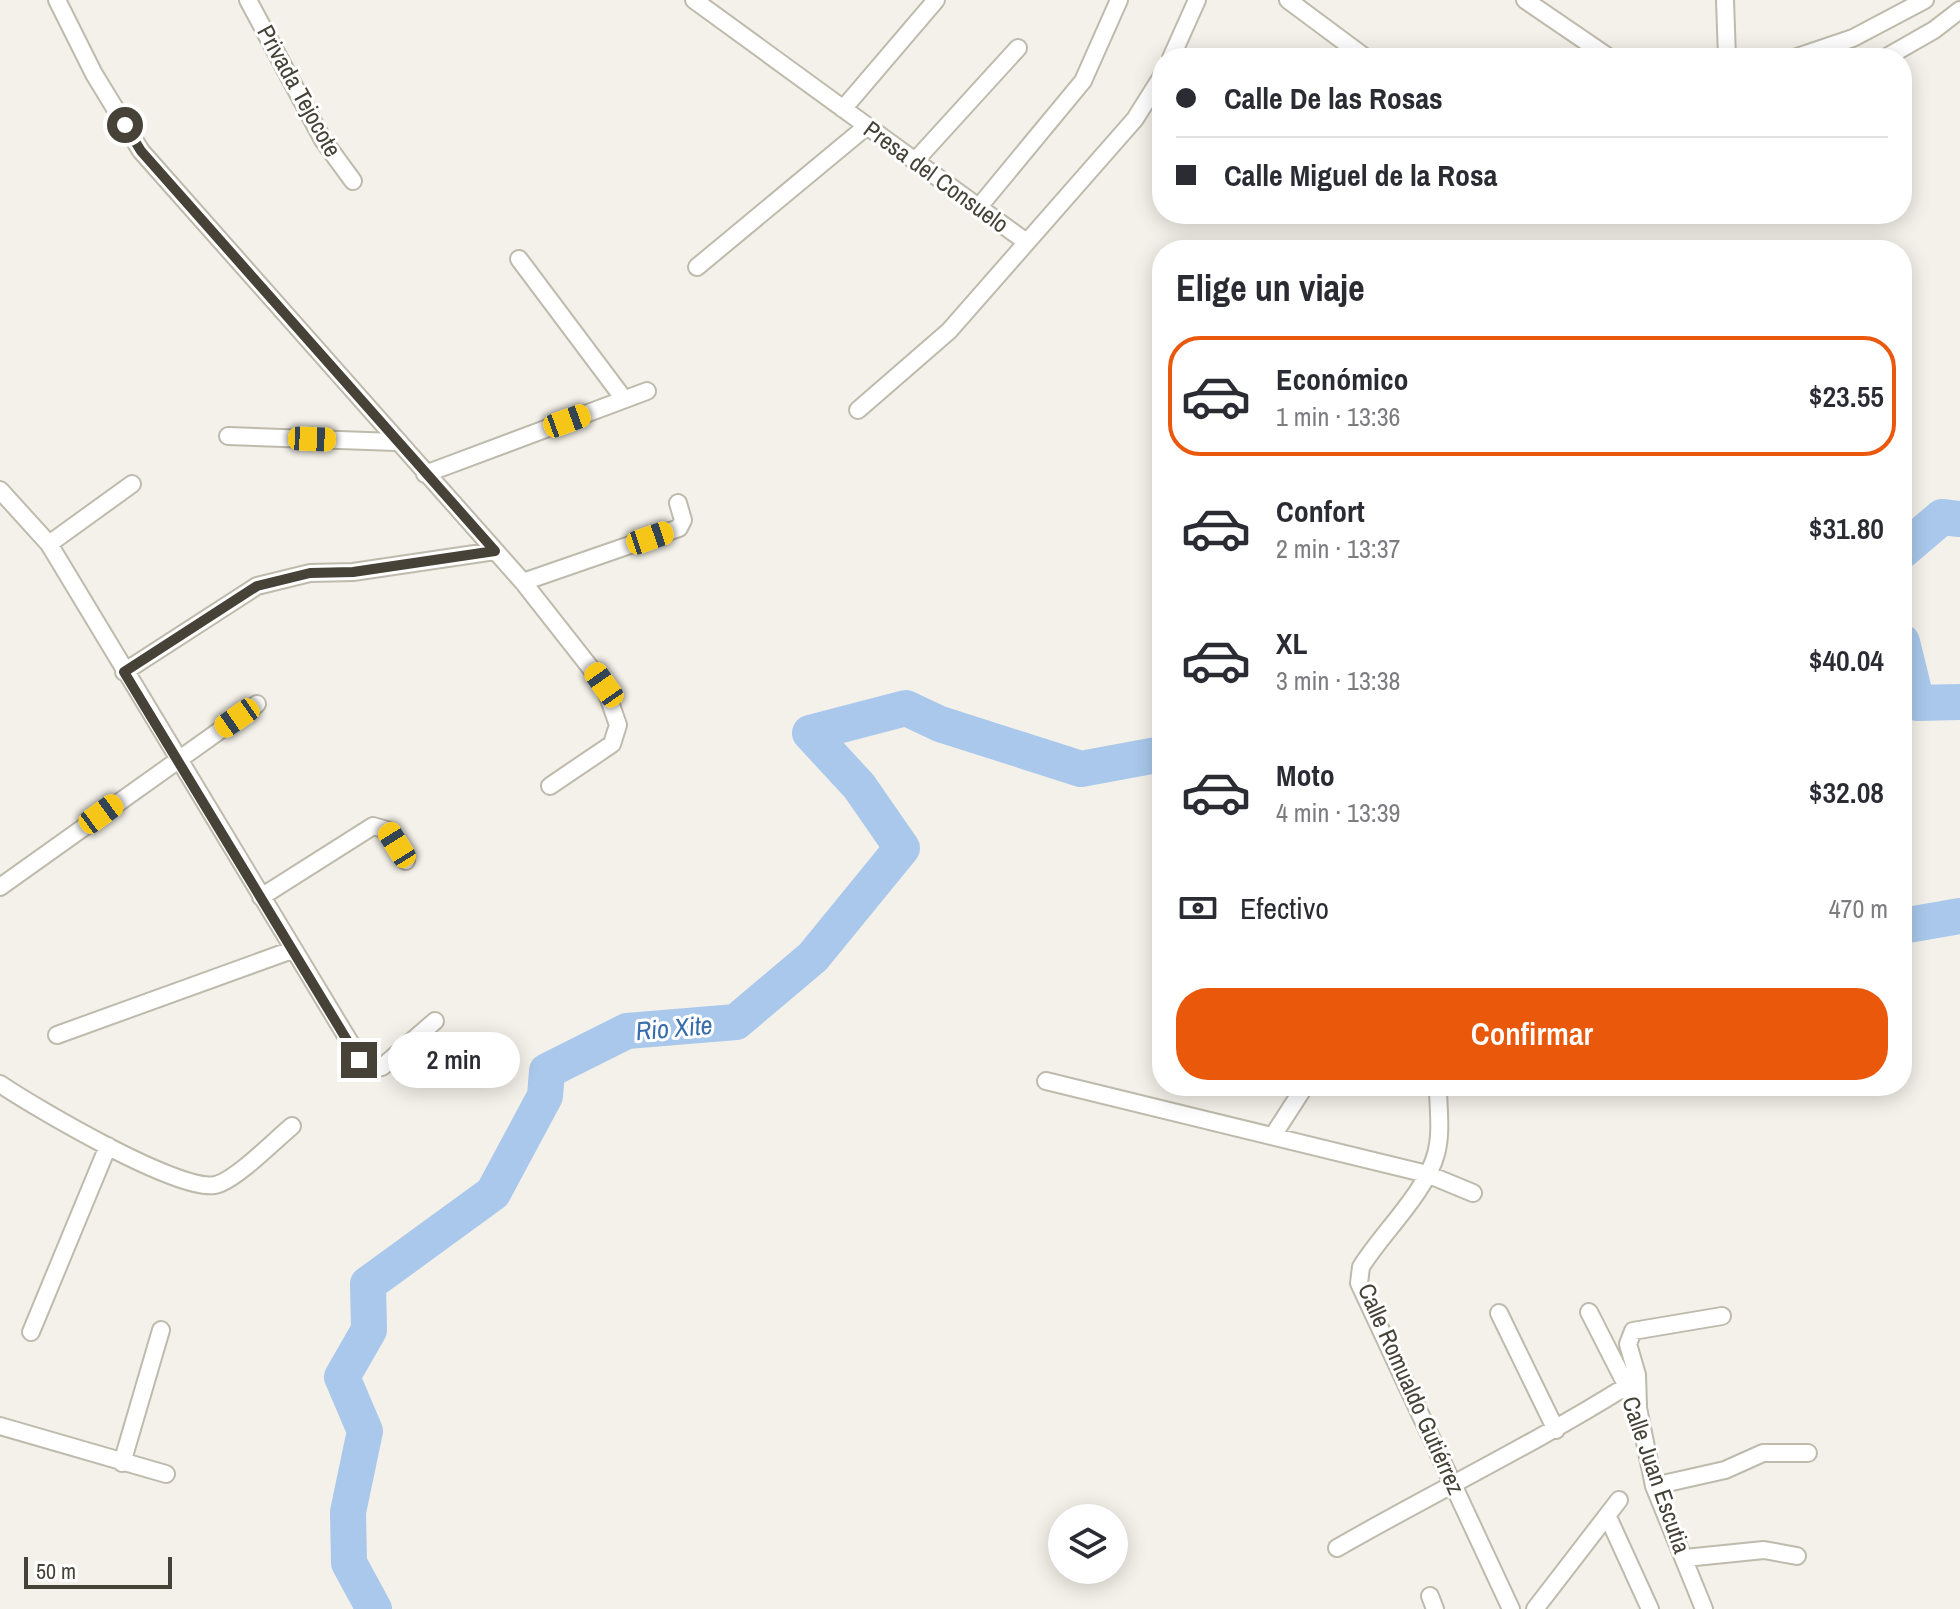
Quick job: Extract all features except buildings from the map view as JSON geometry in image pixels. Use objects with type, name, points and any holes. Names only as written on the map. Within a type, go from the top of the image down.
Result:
[{"type":"street","points":[[57,0],[94,74],[141,151],[523,582],[604,685],[618,725],[612,744],[550,786]]},
{"type":"street","name":"Privada Tejocote","points":[[248,0],[323,140],[353,181]]},
{"type":"street","name":"Presa del Consuelo","points":[[694,0],[1025,241],[949,331],[858,410]]},
{"type":"street","points":[[843,109],[936,0]]},
{"type":"street","points":[[978,208],[1083,81],[1119,0]]},
{"type":"street","points":[[1175,48],[1197,0]]},
{"type":"street","points":[[1288,0],[1353,48]]},
{"type":"street","points":[[1525,0],[1548,7],[1598,48]]},
{"type":"street","points":[[1725,0],[1727,48]]},
{"type":"street","points":[[1824,48],[1853,38],[1925,0]]},
{"type":"street","points":[[1902,48],[1960,10]]},
{"type":"street","points":[[915,161],[1018,48]]},
{"type":"street","points":[[1025,241],[1135,119],[1152,92]]},
{"type":"street","points":[[697,267],[867,126]]},
{"type":"street","points":[[519,259],[624,399]]},
{"type":"street","points":[[425,474],[647,391]]},
{"type":"street","points":[[228,436],[396,442]]},
{"type":"street","points":[[49,544],[132,484]]},
{"type":"street","points":[[0,490],[49,544],[366,1069],[374,1070],[393,1059],[435,1021]]},
{"type":"street","points":[[523,582],[679,528],[683,520],[678,503]]},
{"type":"street","points":[[124,672],[257,586],[310,573],[353,572],[495,551]]},
{"type":"street","points":[[0,887],[257,704]]},
{"type":"street","points":[[261,897],[373,826],[387,830],[406,861]]},
{"type":"street","points":[[57,1035],[292,950]]},
{"type":"street","points":[[1046,1081],[1274,1134],[1427,1174],[1473,1193]]},
{"type":"street","points":[[0,1084],[108,1146],[181,1178],[213,1186],[225,1181],[292,1126]]},
{"type":"street","points":[[1274,1134],[1299,1096]]},
{"type":"street","name":"Calle Romualdo Gutiérrez","points":[[1438,1096],[1439,1135],[1427,1174],[1369,1254],[1361,1267],[1359,1283],[1511,1609]]},
{"type":"street","points":[[31,1332],[108,1146]]},
{"type":"street","name":"Calle Juan Escutia","points":[[1589,1312],[1638,1408],[1654,1486],[1704,1609]]},
{"type":"street","points":[[1499,1313],[1556,1430]]},
{"type":"street","points":[[1638,1408],[1630,1335],[1640,1327],[1722,1316]]},
{"type":"street","points":[[122,1463],[161,1330]]},
{"type":"street","points":[[1337,1548],[1451,1483],[1556,1430],[1625,1387]]},
{"type":"street","points":[[0,1426],[166,1474]]},
{"type":"street","points":[[1654,1486],[1716,1473],[1763,1453],[1808,1453]]},
{"type":"street","points":[[1535,1609],[1619,1500]]},
{"type":"street","points":[[1608,1517],[1650,1609]]},
{"type":"street","points":[[1685,1558],[1764,1550],[1797,1556]]},
{"type":"waterway","name":"Rio Xite","points":[[1912,542],[1942,517],[1960,519]]},
{"type":"waterway","name":"Rio Xite","points":[[1912,683],[1917,703],[1960,702]]},
{"type":"waterway","name":"Rio Xite","points":[[374,1609],[349,1563],[348,1512],[365,1431],[342,1377],[369,1330],[368,1284],[493,1193],[545,1096],[547,1071],[627,1031],[736,1022],[813,957],[902,848],[859,786],[810,733],[906,708],[940,724],[1081,769],[1152,756]]},
{"type":"waterway","name":"Rio Xite","points":[[1912,924],[1960,916]]},
{"type":"route","points":[[125,125],[141,151],[495,551],[353,572],[310,573],[257,586],[124,672],[359,1060]]}]
